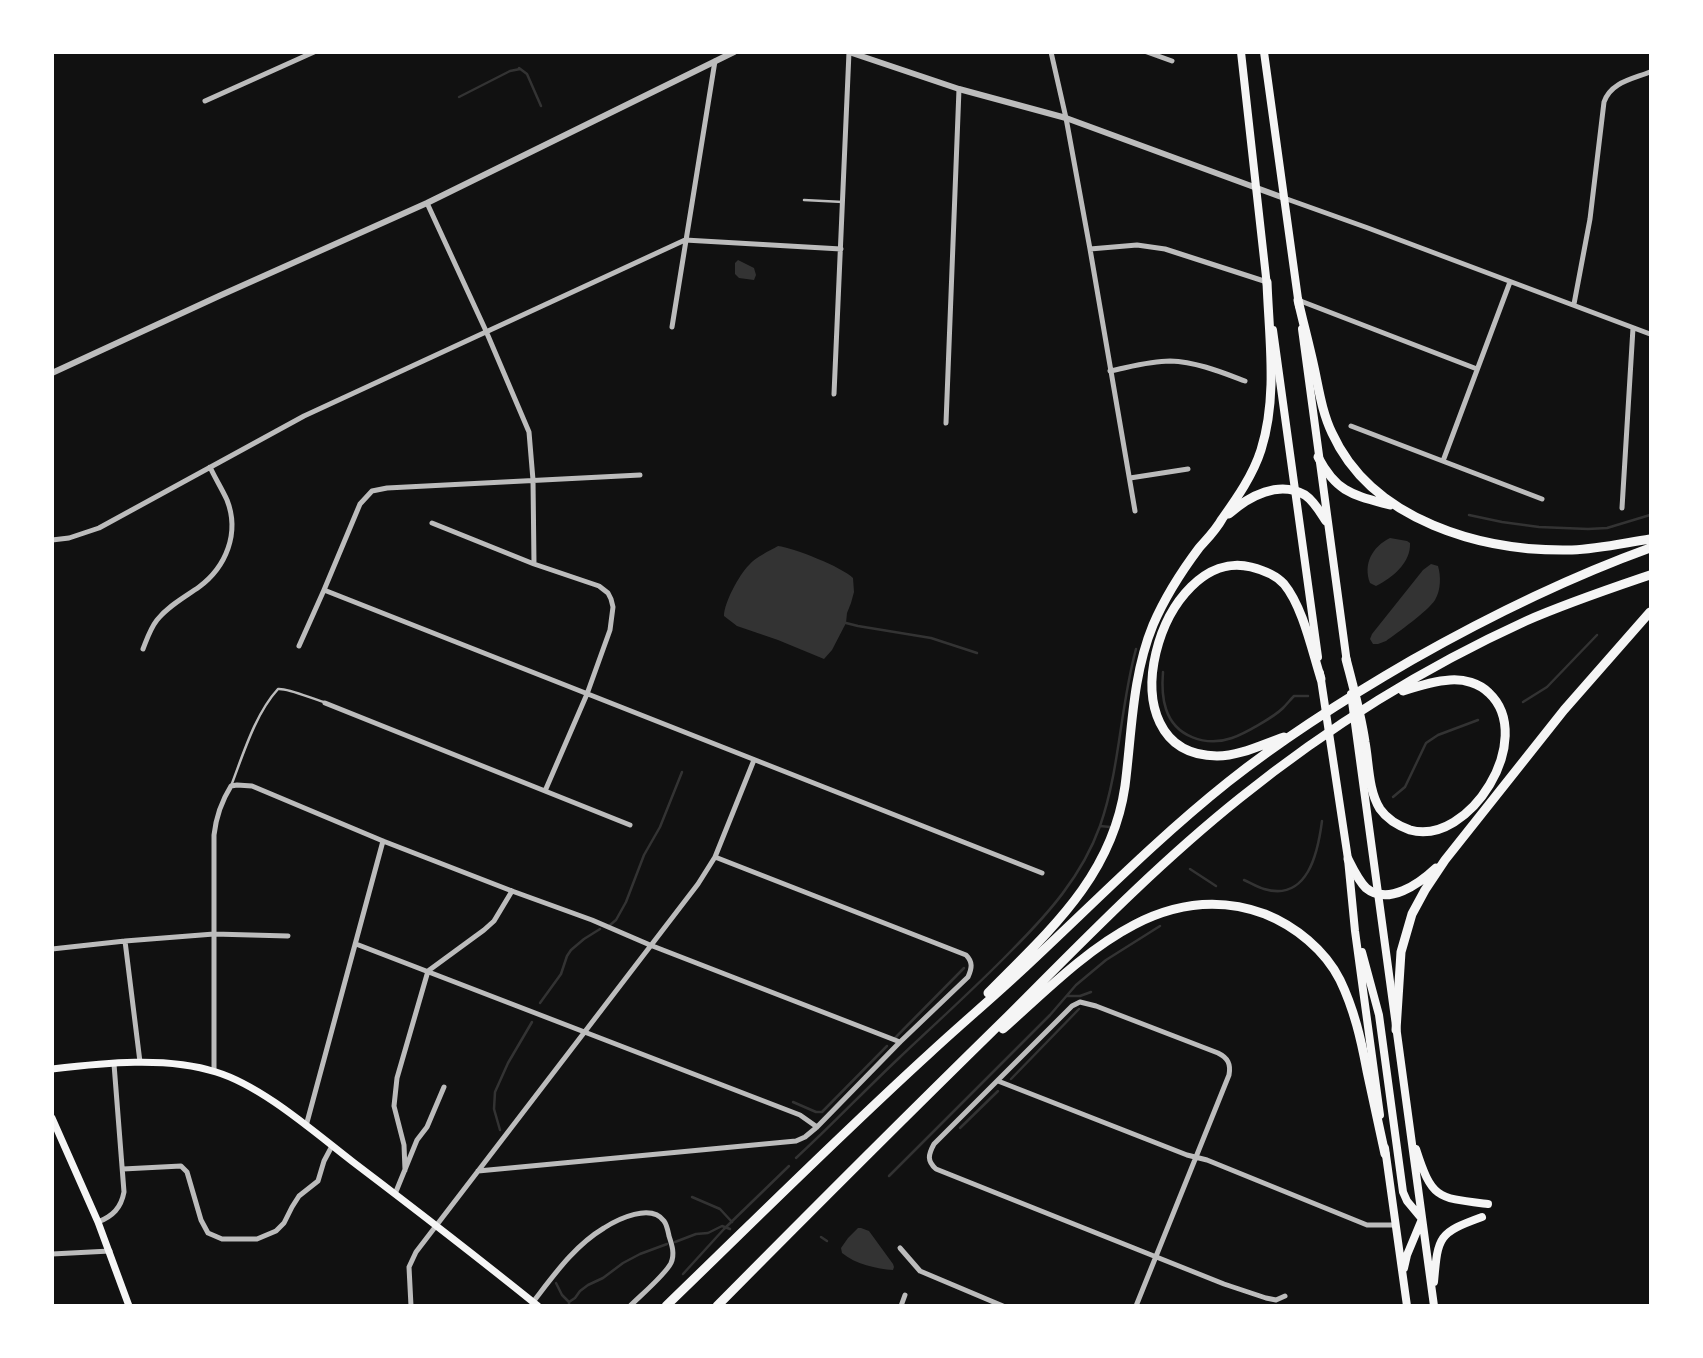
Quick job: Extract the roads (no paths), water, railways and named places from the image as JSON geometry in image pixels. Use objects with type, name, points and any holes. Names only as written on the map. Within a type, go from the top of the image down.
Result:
[{"type":"highway","points":[[928,1055],[1062,918],[1102,861],[1109,846],[1125,788],[1138,675],[1153,626],[1181,572],[1220,523],[1251,474],[1260,452],[1271,403],[1267,282]]},
{"type":"highway","points":[[1298,300],[1320,398],[1333,436],[1354,469],[1395,506]]},
{"type":"highway","points":[[1318,457],[1327,474],[1342,488],[1395,506],[1450,531],[1473,537],[1526,548],[1583,549],[1650,539]]},
{"type":"highway","points":[[1220,523],[1248,499],[1284,489],[1305,495],[1326,521]]},
{"type":"highway","points":[[666,1306],[928,1055],[1175,827],[1228,782],[1295,733],[1379,679],[1516,604],[1650,548]]},
{"type":"highway","points":[[1295,733],[1233,754],[1218,756],[1192,751],[1170,736],[1161,726],[1152,699],[1154,665],[1164,628],[1185,593],[1209,572],[1235,565],[1261,569],[1283,583],[1293,598],[1321,679]]},
{"type":"highway","points":[[717,1306],[1114,909],[1241,797],[1298,754],[1385,697],[1473,648],[1569,603],[1650,575]]},
{"type":"highway","points":[[1396,1030],[1399,967],[1404,938],[1419,901],[1445,860],[1564,710],[1650,611]]},
{"type":"highway","points":[[1346,659],[1365,741],[1371,785],[1380,808],[1404,828],[1429,831],[1442,827],[1469,811],[1489,787],[1495,775],[1505,746],[1506,731],[1500,706],[1485,689],[1463,681],[1451,680],[1428,683],[1385,697]]},
{"type":"highway","points":[[1348,859],[1363,884],[1377,894],[1388,895],[1404,890],[1445,860]]},
{"type":"highway","points":[[930,1093],[1078,962],[1116,934],[1158,914],[1183,906],[1231,905],[1251,909],[1290,927],[1323,956],[1339,977],[1358,1026],[1385,1154]]},
{"type":"main road","points":[[1241,52],[1267,282],[1407,1306]]},
{"type":"main road","points":[[1264,52],[1433,1302]]},
{"type":"main road","points":[[1355,931],[1379,1015],[1404,1192],[1407,1201],[1422,1219]]},
{"type":"main road","points":[[52,1069],[140,1062],[188,1065],[232,1077],[306,1126],[535,1303]]},
{"type":"main road","points":[[52,1118],[110,1251],[129,1306]]},
{"type":"main road","points":[[1409,1126],[1426,1179],[1439,1194],[1488,1204]]},
{"type":"main road","points":[[1433,1302],[1436,1258],[1442,1239],[1455,1227],[1482,1217]]},
{"type":"main road","points":[[1403,1276],[1407,1255],[1422,1219]]},
{"type":"street","points":[[205,101],[314,52]]},
{"type":"street","points":[[52,373],[427,203],[734,52]]},
{"type":"street","points":[[834,394],[849,52],[959,89],[1066,118],[1650,334]]},
{"type":"street","points":[[1051,52],[1090,249],[1135,512]]},
{"type":"street","points":[[1147,52],[1172,61]]},
{"type":"street","points":[[672,327],[715,61]]},
{"type":"street","points":[[1574,304],[1590,219],[1606,94],[1614,86],[1650,72]]},
{"type":"street","points":[[946,423],[959,89]]},
{"type":"street","points":[[427,203],[529,432],[533,480],[534,564]]},
{"type":"street","points":[[52,540],[84,534],[99,528],[304,415],[685,240],[841,250]]},
{"type":"street","points":[[1090,249],[1137,245],[1165,249],[1267,282]]},
{"type":"street","points":[[1443,461],[1510,282]]},
{"type":"street","points":[[1298,300],[1477,369]]},
{"type":"street","points":[[1622,508],[1633,328]]},
{"type":"street","points":[[1111,371],[1170,361],[1198,365],[1245,381]]},
{"type":"street","points":[[1350,426],[1542,499]]},
{"type":"street","points":[[143,649],[158,618],[210,578],[218,570],[229,549],[231,513],[210,467]]},
{"type":"street","points":[[1130,478],[1188,469]]},
{"type":"street","points":[[299,646],[360,504],[372,491],[640,475]]},
{"type":"street","points":[[432,523],[534,564],[599,586],[611,599],[613,607],[610,630],[587,694],[545,791]]},
{"type":"street","points":[[324,590],[1042,873]]},
{"type":"street","points":[[325,703],[630,825]]},
{"type":"street","points":[[411,1306],[412,1259],[698,884],[715,857],[754,760]]},
{"type":"street","points":[[214,1071],[214,835],[222,803],[234,785],[251,786],[383,841],[592,920],[900,1042]]},
{"type":"street","points":[[306,1126],[383,841]]},
{"type":"street","points":[[478,1171],[796,1141],[817,1127],[968,977],[972,965],[966,955],[715,857]]},
{"type":"street","points":[[405,1170],[404,1145],[394,1105],[395,1092],[428,971],[494,922],[512,891]]},
{"type":"street","points":[[52,949],[214,934],[288,936]]},
{"type":"street","points":[[125,941],[140,1062]]},
{"type":"street","points":[[356,944],[800,1115],[817,1127]]},
{"type":"street","points":[[1136,1306],[1156,1256],[1197,1157],[1228,1075],[1229,1062],[1218,1053],[1080,1002],[1072,1006],[933,1144],[928,1160],[936,1169],[1156,1256],[1224,1284],[1276,1300],[1285,1296]]},
{"type":"street","points":[[98,1222],[109,1217],[120,1206],[124,1192],[114,1064]]},
{"type":"street","points":[[998,1081],[1263,1182],[1367,1225],[1396,1225]]},
{"type":"street","points":[[395,1194],[417,1140],[427,1127],[444,1087]]},
{"type":"street","points":[[123,1170],[181,1166],[187,1172],[201,1220],[208,1233],[222,1239],[257,1239],[276,1231],[284,1223],[299,1196],[318,1181],[332,1146]]},
{"type":"street","points":[[535,1303],[559,1267],[591,1237],[618,1220],[651,1213],[665,1223],[673,1256],[666,1269],[630,1306]]},
{"type":"street","points":[[900,1248],[914,1265],[927,1275],[1003,1306]]},
{"type":"street","points":[[52,1254],[110,1251]]},
{"type":"street","points":[[901,1306],[905,1295]]},
{"type":"lane","points":[[804,200],[843,202]]},
{"type":"lane","points":[[234,785],[249,740],[265,707],[278,689],[287,689],[325,703]]},
{"type":"waterway","points":[[519,68],[527,74],[541,106]]},
{"type":"waterway","points":[[459,97],[510,71],[520,69]]},
{"type":"waterway","points":[[1469,515],[1539,527],[1588,529],[1607,528],[1650,515]]},
{"type":"waterway","points":[[846,623],[931,638],[977,653]]},
{"type":"waterway","points":[[1523,702],[1547,687],[1597,635]]},
{"type":"waterway","points":[[796,1158],[997,965],[1038,923],[1074,878],[1093,844],[1107,804],[1136,649]]},
{"type":"waterway","points":[[1163,672],[1164,700],[1170,719],[1184,733],[1202,740],[1222,740],[1237,736],[1273,716],[1294,696],[1308,696]]},
{"type":"waterway","points":[[1393,797],[1405,787],[1426,743],[1438,735],[1478,720]]},
{"type":"waterway","points":[[610,925],[626,902],[682,772]]},
{"type":"waterway","points":[[1244,880],[1264,889],[1279,891],[1291,888],[1301,881],[1313,860],[1322,821]]},
{"type":"waterway","points":[[1100,826],[1110,827]]},
{"type":"waterway","points":[[1190,869],[1216,886]]},
{"type":"waterway","points":[[889,1176],[1050,1015],[1076,985],[1106,960],[1160,926]]},
{"type":"waterway","points":[[540,1003],[561,974],[571,950],[600,929]]},
{"type":"waterway","points":[[895,1038],[964,968]]},
{"type":"waterway","points":[[1067,996],[1080,996],[1091,992]]},
{"type":"waterway","points":[[1011,1079],[1079,1009]]},
{"type":"waterway","points":[[500,1130],[494,1109],[495,1092],[532,1022]]},
{"type":"waterway","points":[[793,1102],[822,1112],[887,1046]]},
{"type":"waterway","points":[[960,1128],[998,1091]]},
{"type":"waterway","points":[[683,1274],[724,1229],[789,1166]]},
{"type":"waterway","points":[[692,1197],[720,1209],[732,1222]]},
{"type":"waterway","points":[[675,1242],[696,1234],[708,1233],[722,1226],[730,1229]]},
{"type":"waterway","points":[[821,1237],[827,1241]]},
{"type":"waterway","points":[[569,1306],[569,1302],[588,1285],[640,1254],[667,1244]]},
{"type":"waterway","points":[[556,1283],[569,1302]]}]
